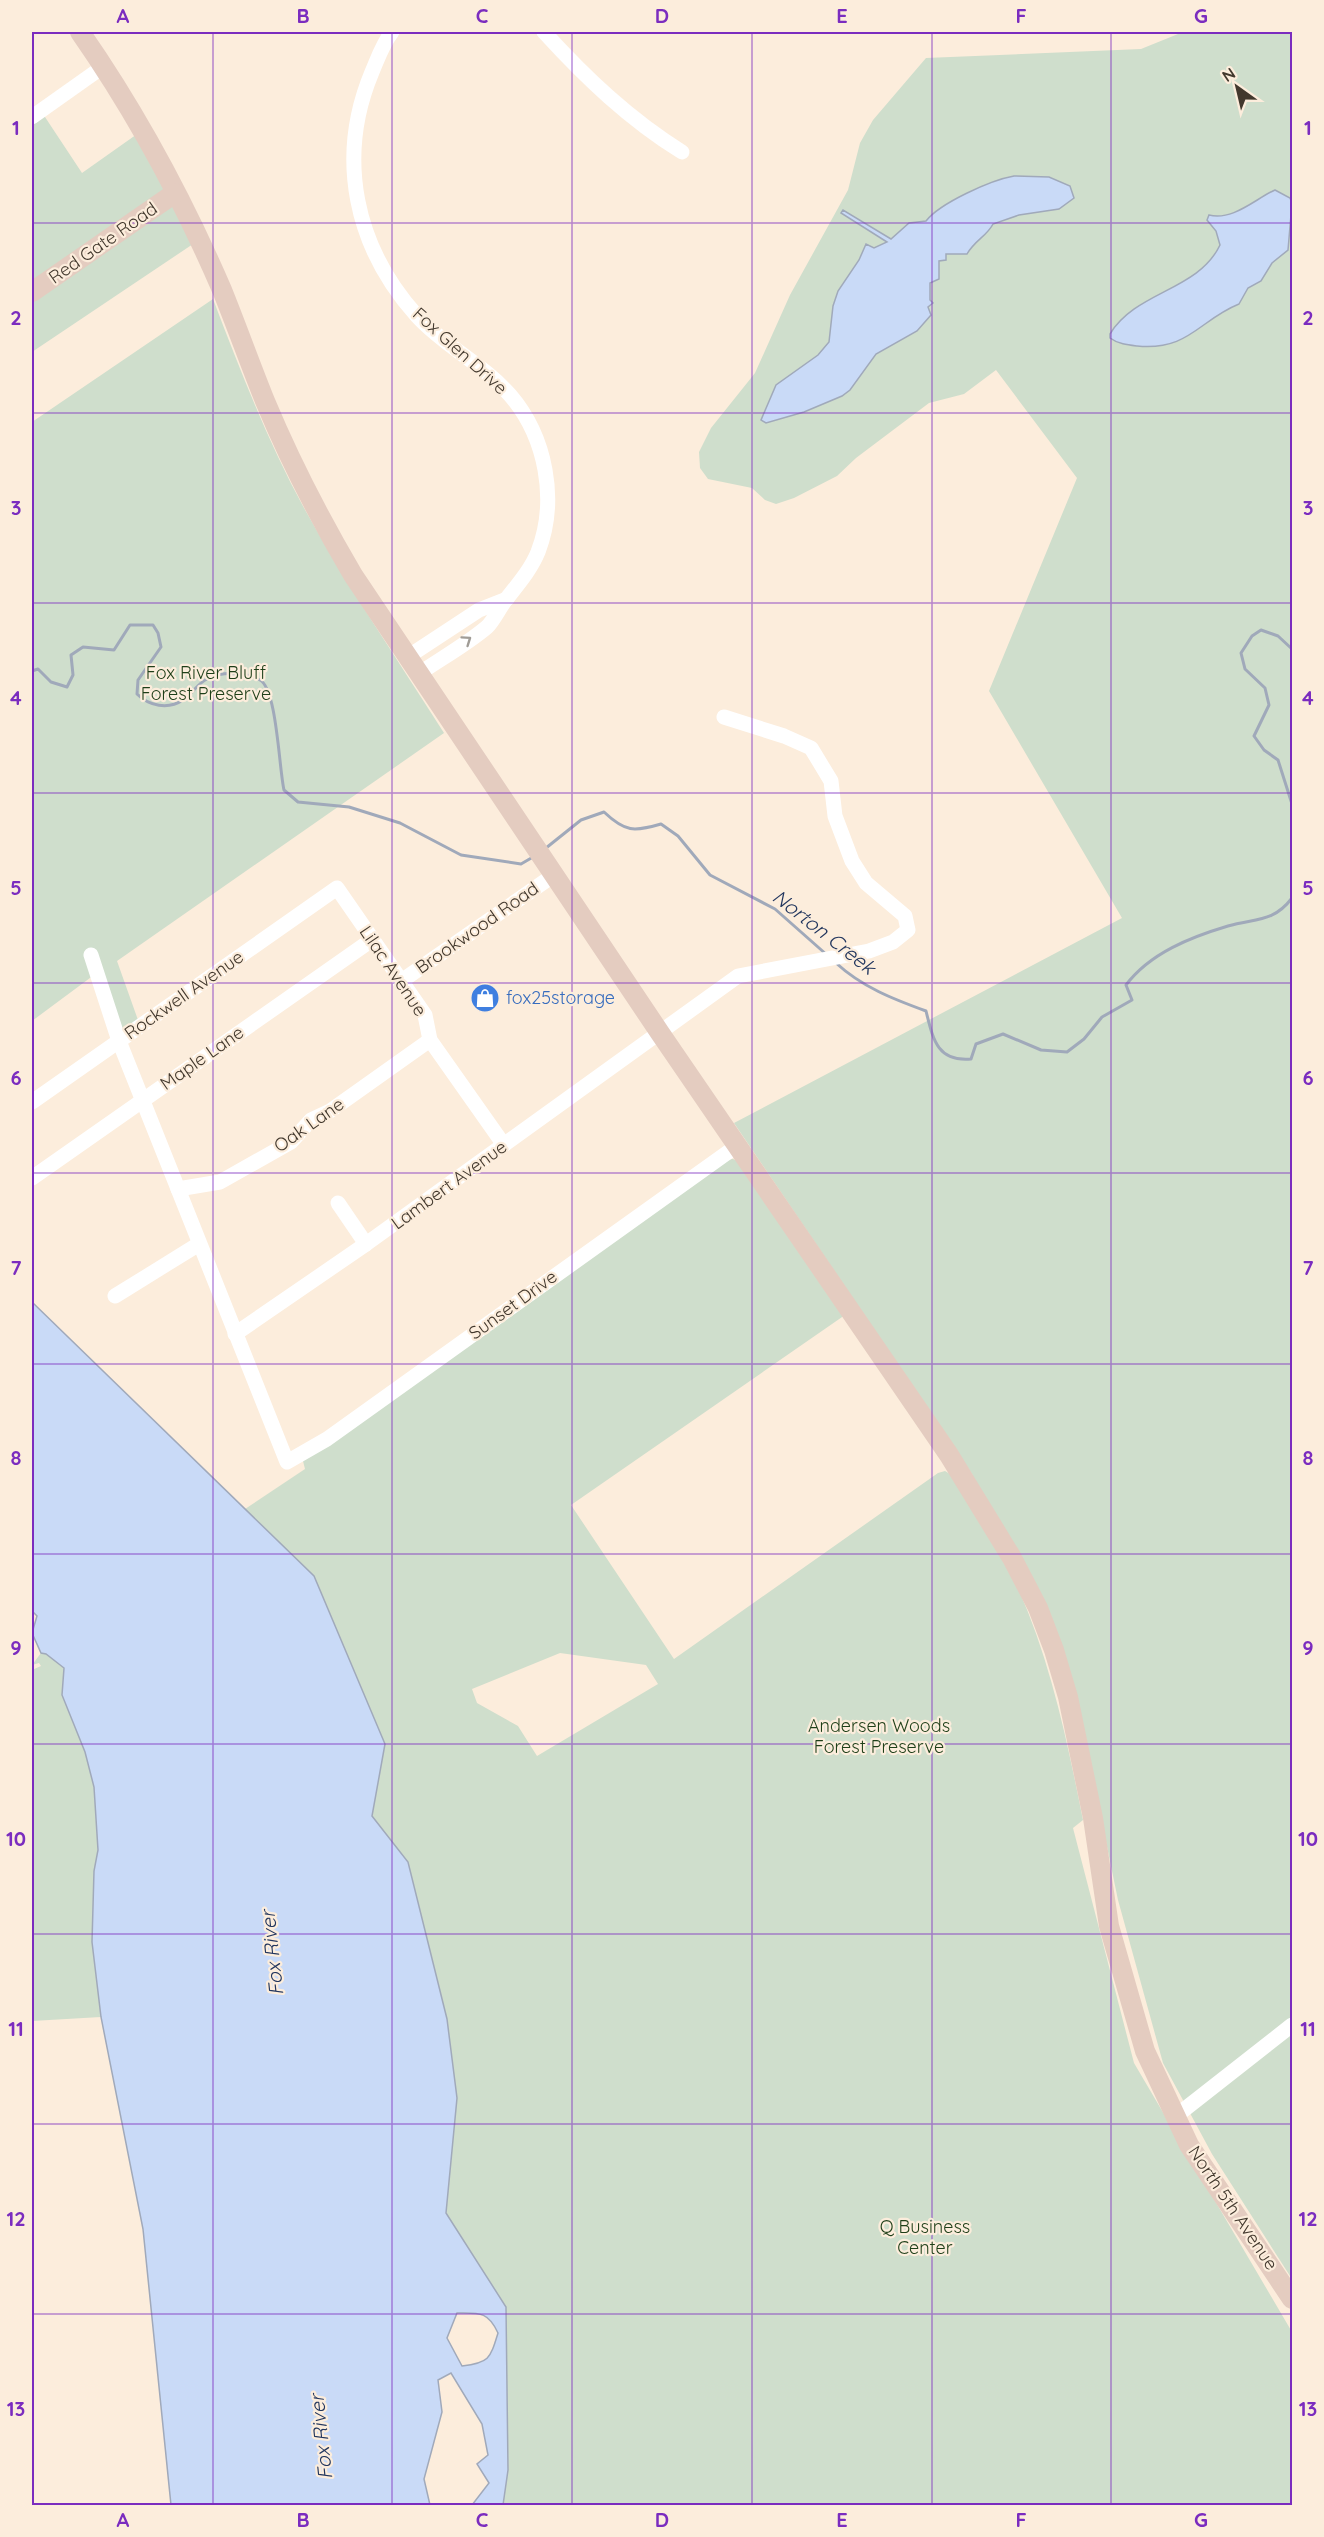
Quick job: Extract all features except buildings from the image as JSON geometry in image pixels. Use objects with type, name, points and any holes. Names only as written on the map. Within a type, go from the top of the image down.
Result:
[{"type":"main road","name":"North 5th Avenue","points":[[80,32],[104,66],[175,193],[222,289],[265,401],[319,517],[353,575],[660,1033],[966,1481],[1012,1558],[1038,1608],[1068,1697],[1093,1818],[1109,1926],[1145,2050],[1189,2145],[1293,2299]]},
{"type":"main road","name":"Red Gate Road","points":[[32,292],[175,193]]},
{"type":"street","name":"Fox Glen Drive","points":[[392,32],[365,88],[352,162],[354,184],[363,224],[370,242],[400,294],[417,316],[510,396],[523,414],[542,455],[546,476],[546,527],[537,554],[522,581],[488,626],[420,673]]},
{"type":"street","points":[[544,32],[584,77],[646,130],[682,152]]},
{"type":"street","points":[[32,117],[104,66]]},
{"type":"street","points":[[409,656],[479,610],[507,599]]},
{"type":"street","name":"Lambert Avenue","points":[[235,1334],[366,1244],[738,976],[869,951],[893,942],[908,930],[905,916],[866,883],[852,861],[835,816],[831,781],[811,748],[784,736],[724,717]]},
{"type":"street","name":"Brookwood Road","points":[[400,982],[550,869]]},
{"type":"street","name":"Lilac Avenue","points":[[336,888],[425,1015],[430,1040],[504,1145]]},
{"type":"street","name":"Rockwell Avenue","points":[[32,1102],[336,888]]},
{"type":"street","name":"Maple Lane","points":[[32,1178],[373,939]]},
{"type":"street","points":[[91,955],[119,1041],[235,1334]]},
{"type":"street","name":"Oak Lane","points":[[178,1189],[220,1182],[291,1142],[311,1120],[330,1111],[430,1040]]},
{"type":"street","name":"Sunset Drive","points":[[235,1334],[287,1462],[327,1439],[738,1145]]},
{"type":"street","points":[[338,1203],[366,1244]]},
{"type":"street","points":[[116,1296],[199,1244]]},
{"type":"street","points":[[1176,2116],[1293,2025]]},
{"type":"green space","points":[[1183,32],[1292,32],[1292,2279],[1212,2154],[1163,2063],[1118,1900],[1081,1721],[972,1474],[734,1123],[1122,918],[989,691],[1077,478],[996,370],[964,394],[929,403],[856,458],[837,476],[794,498],[776,504],[765,500],[752,488],[708,479],[700,468],[699,452],[711,428],[755,373],[790,295],[848,190],[860,143],[873,120],[926,58],[1141,49]]},
{"type":"green space","points":[[43,114],[82,173],[140,132],[196,242],[32,352],[32,122]]},
{"type":"green space","name":"Fox River Bluff Forest Preserve","points":[[213,299],[267,432],[304,508],[355,594],[444,733],[117,961],[138,1020],[114,1036],[94,975],[32,1021],[32,422]]},
{"type":"green space","points":[[733,1159],[740,1162],[845,1315],[571,1505],[674,1659],[938,1473],[945,1471],[950,1474],[1011,1573],[1030,1616],[1049,1673],[1083,1820],[1073,1828],[1134,2063],[1292,2332],[1292,2505],[503,2505],[508,2470],[506,2308],[446,2213],[457,2098],[408,1862],[372,1816],[385,1744],[314,1576],[245,1509],[305,1469],[302,1457],[724,1160]],"holes":[[[560,1653],[646,1665],[658,1684],[537,1756],[518,1726],[477,1703],[472,1689]]]},
{"type":"green space","points":[[41,1653],[46,1654],[64,1668],[62,1695],[85,1752],[94,1787],[98,1850],[94,1871],[92,1942],[101,2017],[32,2021],[32,1670],[41,1666],[39,1663],[32,1665]]},
{"type":"water","points":[[1014,176],[1049,177],[1070,186],[1074,198],[1059,209],[1019,215],[993,224],[967,254],[946,254],[946,260],[939,261],[939,279],[930,283],[930,300],[933,303],[928,307],[931,315],[917,331],[876,354],[850,390],[842,396],[804,412],[766,423],[761,420],[776,385],[818,355],[829,342],[833,306],[838,291],[859,260],[866,244],[874,248],[887,242],[841,213],[843,210],[891,239],[909,223],[926,221],[942,207],[967,193]]},
{"type":"water","points":[[1275,190],[1290,198],[1292,203],[1288,250],[1272,263],[1261,281],[1248,288],[1239,304],[1182,339],[1169,344],[1127,345],[1110,338],[1110,334],[1121,320],[1135,308],[1182,282],[1210,260],[1220,245],[1216,231],[1207,220],[1209,215],[1227,215],[1235,212]]},
{"type":"water","name":"Fox River","points":[[32,1302],[314,1576],[385,1744],[372,1816],[408,1862],[447,2019],[457,2098],[446,2213],[506,2307],[508,2470],[503,2505],[472,2505],[489,2483],[477,2464],[488,2455],[482,2424],[451,2373],[438,2380],[442,2412],[424,2479],[430,2505],[171,2505],[143,2229],[101,2017],[92,1942],[94,1871],[98,1850],[94,1787],[85,1752],[62,1695],[64,1668],[46,1654],[41,1653],[32,1633],[37,1616],[32,1611]],"holes":[[[457,2313],[482,2315],[490,2321],[498,2333],[493,2349],[483,2361],[462,2366],[447,2338]]]},
{"type":"waterway","name":"Norton Creek","points":[[32,671],[38,669],[51,682],[67,687],[73,675],[71,655],[83,647],[114,650],[130,625],[153,625],[158,633],[161,647],[138,680],[137,694],[153,704],[165,706],[183,700],[201,683],[213,676],[248,675],[260,680],[266,686],[274,713],[284,790],[298,802],[349,807],[400,823],[461,855],[521,864],[533,857]]},
{"type":"waterway","name":"Norton Creek","points":[[1292,649],[1278,636],[1261,630],[1252,636],[1241,653],[1245,669],[1265,688],[1269,705],[1254,736],[1264,750],[1278,760],[1292,804]]},
{"type":"waterway","name":"Norton Creek","points":[[546,848],[581,820],[604,812],[624,827],[637,829],[661,824],[678,836],[710,875],[775,909],[827,955]]},
{"type":"waterway","name":"Norton Creek","points":[[836,963],[867,986],[926,1011],[938,1047],[951,1057],[971,1059],[976,1044],[1003,1034],[1041,1050],[1067,1052],[1084,1039],[1102,1017],[1132,1000],[1126,985],[1159,955],[1200,935],[1271,916],[1292,898]]},
{"type":"place","name":"fox25storage","points":[[485,998]]},
{"type":"park label","name":"Andersen Woods Forest Preserve","points":[[879,1736]]},
{"type":"park label","name":"Q Business Center","points":[[925,2237]]}]
